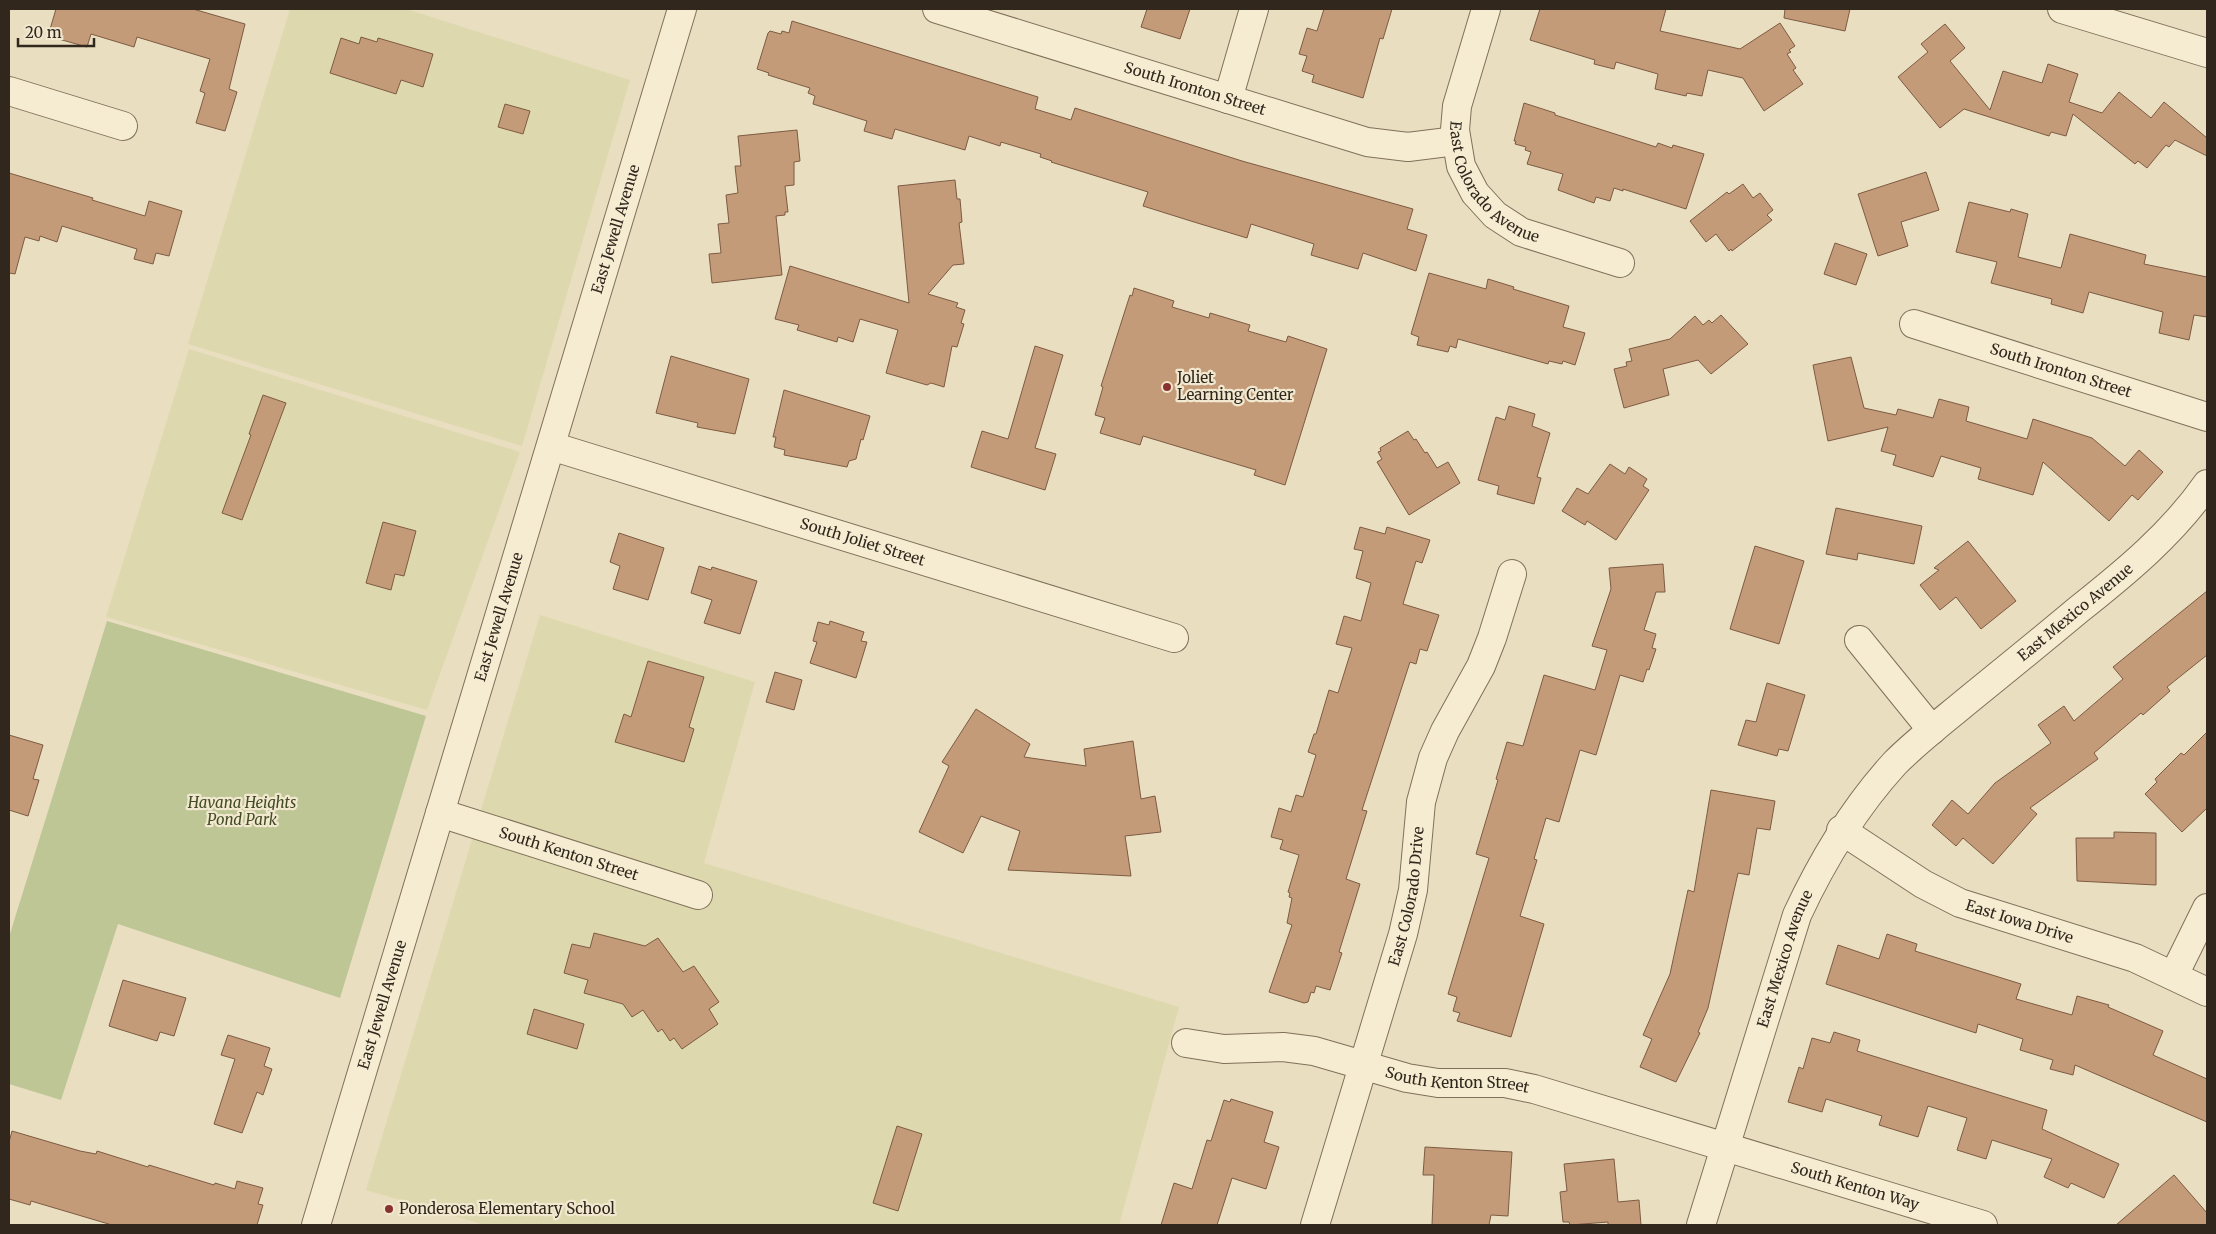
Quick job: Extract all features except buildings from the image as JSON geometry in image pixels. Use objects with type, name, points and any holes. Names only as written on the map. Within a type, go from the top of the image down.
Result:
[{"type":"street","name":"East Jewell Avenue","points":[[316,1225],[682,9]]},
{"type":"street","name":"South Ironton Street","points":[[937,9],[1380,145],[1408,147],[1456,141]]},
{"type":"street","points":[[1228,99],[1254,9]]},
{"type":"street","name":"East Colorado Avenue","points":[[1486,9],[1457,106],[1456,141],[1461,166],[1475,193],[1495,215],[1529,235],[1620,263]]},
{"type":"street","points":[[2062,9],[2207,53]]},
{"type":"street","points":[[9,91],[123,126]]},
{"type":"street","name":"South Ironton Street","points":[[1914,324],[2207,417]]},
{"type":"street","name":"South Joliet Street","points":[[551,446],[1174,638]]},
{"type":"street","name":"East Mexico Avenue","points":[[1702,1225],[1797,915],[1817,871],[1841,830],[1865,798],[1897,762],[1932,730],[2132,566],[2166,535],[2193,504],[2207,484]]},
{"type":"street","name":"East Colorado Drive","points":[[1316,1225],[1404,934],[1413,890],[1421,802],[1433,758],[1445,731],[1481,666],[1512,574]]},
{"type":"street","points":[[1859,640],[1932,730]]},
{"type":"street","name":"South Kenton Street","points":[[440,813],[698,895]]},
{"type":"street","name":"East Iowa Drive","points":[[1841,830],[1923,884],[1960,903],[2135,958],[2207,992]]},
{"type":"street","points":[[2174,975],[2207,908]]},
{"type":"street","name":"South Kenton Street","points":[[1186,1043],[1224,1049],[1283,1047],[1314,1051],[1407,1078],[1438,1083],[1505,1083],[1534,1088],[1725,1148]]},
{"type":"street","name":"South Kenton Way","points":[[1725,1148],[1983,1225]]},
{"type":"shaded area","points":[[290,9],[406,9],[630,80],[522,446],[188,344]]},
{"type":"shaded area","points":[[189,349],[520,452],[427,710],[106,617]]},
{"type":"shaded area","points":[[540,615],[755,682],[704,863],[1179,1007],[1119,1225],[485,1225],[366,1190]]},
{"type":"green space","name":"Havana Heights Pond Park","points":[[107,621],[426,716],[340,998],[118,924],[61,1100],[9,1084],[9,937]]},
{"type":"place","name":"Joliet Learning Center","points":[[1167,387]]},
{"type":"place","name":"Ponderosa Elementary School","points":[[389,1209]]}]
